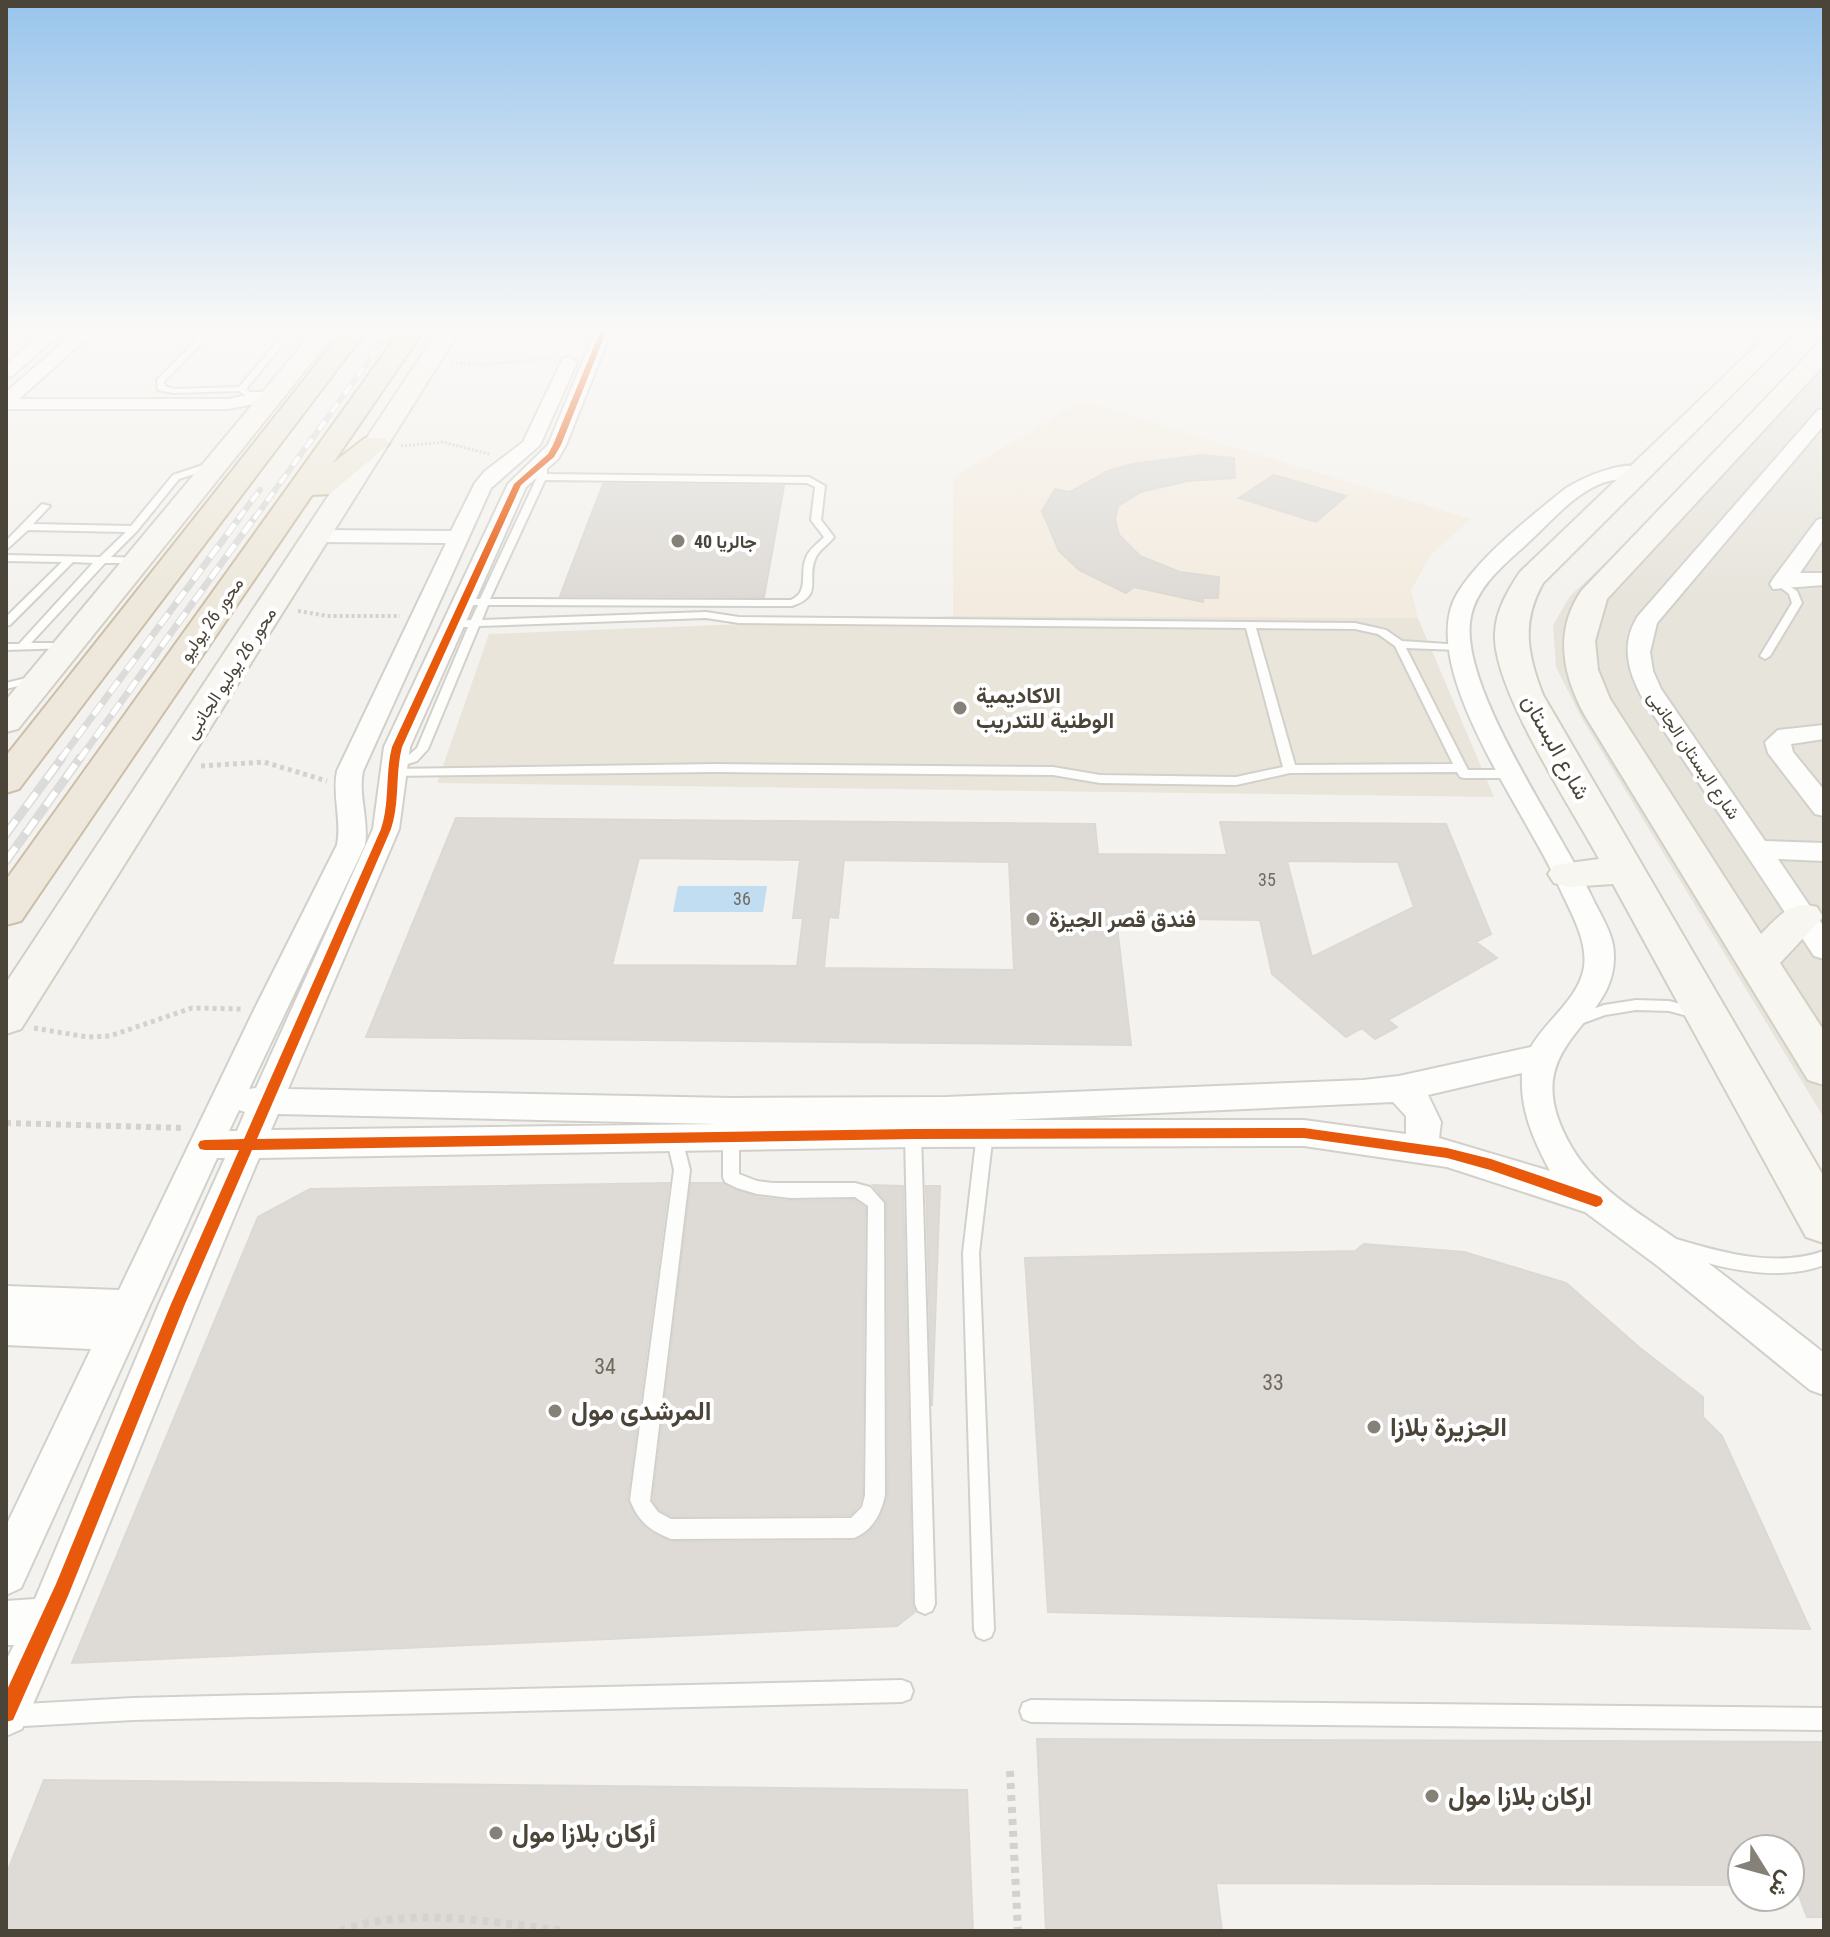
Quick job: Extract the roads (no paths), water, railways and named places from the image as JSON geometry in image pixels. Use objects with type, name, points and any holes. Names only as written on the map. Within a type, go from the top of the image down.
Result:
[{"type":"highway","points":[[6,781],[289,417]]},
{"type":"highway","name":"محور 26 يوليو","points":[[6,911],[352,417]]},
{"type":"highway","points":[[283,516],[374,447]]},
{"type":"street","points":[[241,417],[249,425]]},
{"type":"street","points":[[6,722],[255,417]]},
{"type":"street","name":"محور 26 يوليو الجانبى","points":[[14,1022],[168,770],[374,447],[386,417]]},
{"type":"street","points":[[6,1715],[27,1622],[178,1304],[390,820],[392,769],[397,747],[466,614],[518,484],[534,465],[554,451],[560,417]]},
{"type":"street","name":"شارع البستان","points":[[1694,417],[1531,578],[1509,621],[1512,656],[1526,695],[1824,1222]]},
{"type":"street","points":[[1716,417],[1731,422],[1757,422]]},
{"type":"street","points":[[1762,417],[1593,596],[1583,612],[1576,648],[1587,690],[1824,1068]]},
{"type":"street","name":"شارع البستان الجانبى","points":[[1814,933],[1655,699],[1639,665],[1637,649],[1646,621],[1821,417]]},
{"type":"street","points":[[6,1573],[269,1010],[351,845],[354,835],[347,807],[348,780],[461,532],[486,481],[534,465]]},
{"type":"street","points":[[1640,472],[1606,476],[1582,485],[1495,562],[1475,584],[1462,607],[1457,629],[1458,647],[1470,691],[1568,874],[1598,943],[1600,963],[1588,997],[1540,1057],[1537,1082],[1540,1110],[1551,1140],[1570,1171],[1596,1201],[1648,1237],[1824,1377]]},
{"type":"street","points":[[1783,581],[1824,524]]},
{"type":"street","points":[[319,531],[461,532]]},
{"type":"street","points":[[1805,551],[1824,564]]},
{"type":"street","points":[[1783,581],[1824,579]]},
{"type":"street","points":[[424,616],[466,614]]},
{"type":"street","points":[[1824,732],[1787,735],[1778,742],[1781,753],[1824,808]]},
{"type":"street","points":[[1758,850],[1824,852]]},
{"type":"street","points":[[1568,874],[1626,870]]},
{"type":"street","points":[[1757,961],[1814,933]]},
{"type":"street","points":[[215,1125],[249,1145],[669,1138],[731,1124],[1399,1089],[1540,1057]]},
{"type":"street","points":[[1399,1089],[1419,1107],[1424,1117],[1426,1129],[1416,1147]]},
{"type":"street","points":[[215,1125],[269,1101],[913,1134],[1304,1133],[1416,1147],[1491,1165],[1596,1201]]},
{"type":"street","points":[[356,1143],[369,1104]]},
{"type":"street","points":[[6,1302],[123,1320]]},
{"type":"street","points":[[6,1328],[123,1320]]},
{"type":"lane","points":[[23,646],[134,529],[176,477],[218,463]]},
{"type":"lane","points":[[466,614],[792,603],[803,599],[808,593],[811,559],[829,537],[816,520],[820,486],[809,480],[534,465]]},
{"type":"lane","points":[[6,547],[45,506]]},
{"type":"lane","points":[[151,508],[181,508]]},
{"type":"lane","points":[[25,527],[134,529]]},
{"type":"lane","points":[[6,558],[138,561]]},
{"type":"lane","points":[[6,623],[70,560]]},
{"type":"lane","points":[[1765,656],[1797,603],[1783,581]]},
{"type":"lane","points":[[6,609],[18,609]]},
{"type":"lane","points":[[466,614],[1355,626],[1382,632],[1399,644],[1461,768],[1469,776],[1514,774]]},
{"type":"lane","points":[[1250,625],[1290,769]]},
{"type":"lane","points":[[1399,644],[1458,647]]},
{"type":"lane","points":[[6,647],[66,646]]},
{"type":"lane","points":[[6,686],[43,677]]},
{"type":"lane","points":[[392,769],[1053,771],[1100,779],[1236,781],[1290,769],[1461,768]]},
{"type":"lane","points":[[1564,1028],[1602,1009],[1630,1006],[1668,1007],[1692,1011],[1710,1019]]},
{"type":"lane","points":[[669,1138],[676,1147],[682,1170],[640,1500],[644,1513],[655,1523],[671,1529],[854,1528],[867,1519],[874,1507],[875,1495],[876,1203],[864,1192],[855,1190],[761,1189],[739,1184],[731,1177],[731,1124]]},
{"type":"lane","points":[[984,1630],[971,1253],[985,1133]]},
{"type":"lane","points":[[913,1134],[925,1604]]},
{"type":"lane","points":[[1648,1237],[1715,1258],[1739,1261],[1801,1265],[1824,1258]]},
{"type":"lane","points":[[6,1715],[133,1709],[902,1691]]},
{"type":"lane","points":[[1031,1711],[1824,1719]]},
{"type":"water","points":[[678,886],[767,886],[763,912],[673,912]]},
{"type":"railway","points":[[254,519],[328,417]]},
{"type":"railway","points":[[238,519],[260,490]]},
{"type":"railway","points":[[60,760],[240,517]]},
{"type":"railway","points":[[79,760],[255,517]]},
{"type":"railway","points":[[6,834],[62,758]]},
{"type":"railway","points":[[6,861],[80,758]]},
{"type":"place","name":"جالريا 40","points":[[678,541]]},
{"type":"place","name":"الاكاديمية الوطنية للتدريب","points":[[960,708]]},
{"type":"place","name":"فندق قصر الجيزة","points":[[1033,919]]},
{"type":"place","name":"المرشدى مول","points":[[555,1411]]},
{"type":"place","name":"الجزيرة بلازا","points":[[1374,1427]]},
{"type":"place","name":"اركان بلازا مول","points":[[1432,1796]]},
{"type":"place","name":"أركان بلازا مول","points":[[496,1833]]}]
